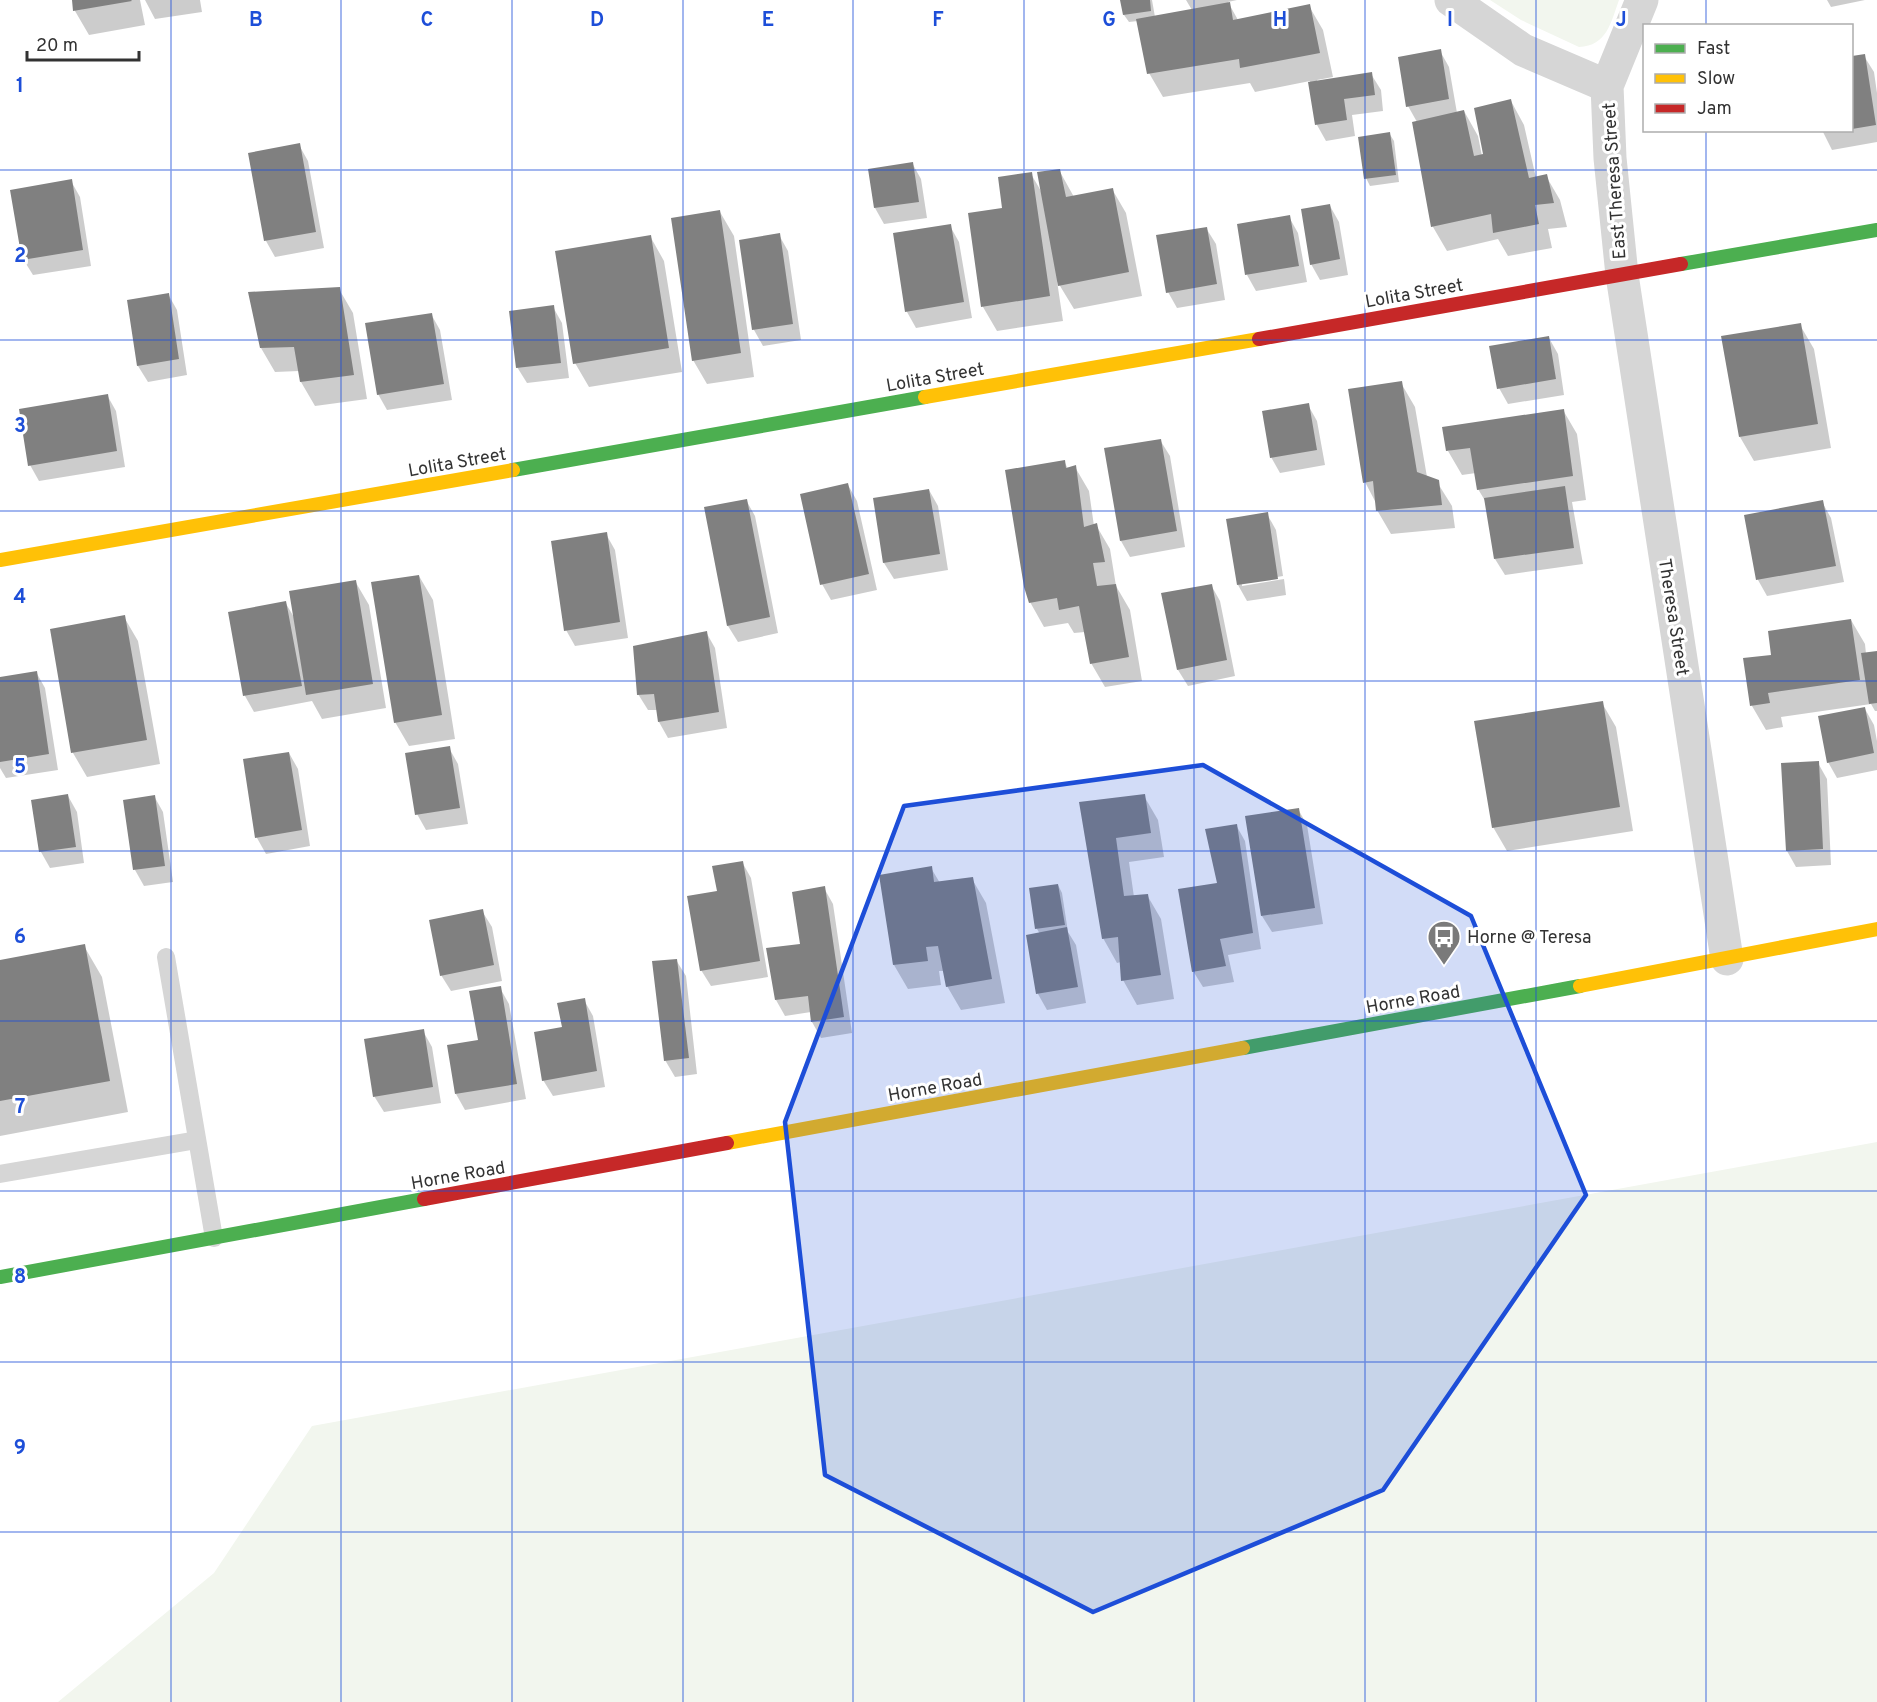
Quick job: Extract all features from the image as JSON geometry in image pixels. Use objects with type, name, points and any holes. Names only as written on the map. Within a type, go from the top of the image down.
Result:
[{"type":"main road","name":"Lolita Street","points":[[0,560],[1877,230]]},
{"type":"main road","name":"Horne Road","points":[[0,1278],[1727,959],[1877,929]]},
{"type":"street","name":"East Theresa Street","points":[[1451,0],[1523,50],[1607,86],[1610,158],[1622,275]]},
{"type":"street","points":[[1607,86],[1642,0]]},
{"type":"street","name":"Theresa Street","points":[[1622,275],[1727,959]]},
{"type":"lane","points":[[166,957],[214,1238]]},
{"type":"lane","points":[[0,1174],[197,1140]]},
{"type":"highlighted area","points":[[1203,765],[1471,916],[1586,1195],[1383,1490],[1093,1612],[825,1475],[785,1122],[904,806]]},
{"type":"shaded area","points":[[1490,0],[1619,0],[1610,24],[1602,37],[1588,46],[1579,47],[1521,20]]},
{"type":"shaded area","points":[[1877,1142],[1877,1702],[58,1702],[214,1573],[312,1426]]},
{"type":"building","points":[[72,0],[131,0],[132,1],[73,11]]},
{"type":"building","points":[[1120,0],[1150,0],[1151,11],[1123,15]]},
{"type":"building","points":[[1230,2],[1233,20],[1310,4],[1320,53],[1240,68],[1239,59],[1147,74],[1136,19]]},
{"type":"building","points":[[1441,49],[1449,99],[1406,107],[1398,57]]},
{"type":"building","points":[[1865,54],[1876,125],[1853,129],[1853,56]]},
{"type":"building","points":[[1372,72],[1375,95],[1344,99],[1347,120],[1315,125],[1308,82]]},
{"type":"building","points":[[1511,99],[1529,178],[1547,174],[1554,203],[1535,205],[1539,224],[1493,233],[1491,214],[1431,227],[1412,122],[1464,110],[1474,156],[1483,154],[1474,108]]},
{"type":"building","points":[[1390,132],[1396,175],[1364,179],[1358,137]]},
{"type":"building","points":[[300,143],[316,232],[264,241],[248,153]]},
{"type":"building","points":[[913,162],[919,202],[874,208],[868,169]]},
{"type":"building","points":[[1060,169],[1066,197],[1113,188],[1129,272],[1058,286],[1037,172]]},
{"type":"building","points":[[1032,172],[1050,296],[981,307],[968,213],[1002,208],[998,177]]},
{"type":"building","points":[[72,179],[83,250],[22,260],[10,190]]},
{"type":"building","points":[[1330,204],[1340,259],[1310,265],[1301,209]]},
{"type":"building","points":[[720,210],[741,353],[692,361],[671,218]]},
{"type":"building","points":[[1290,215],[1299,266],[1245,275],[1237,224]]},
{"type":"building","points":[[951,224],[964,302],[905,312],[893,233]]},
{"type":"building","points":[[1207,227],[1217,284],[1166,293],[1156,235]]},
{"type":"building","points":[[780,233],[793,324],[752,330],[739,240]]},
{"type":"building","points":[[651,235],[669,348],[573,364],[555,251]]},
{"type":"building","points":[[340,287],[354,375],[300,382],[294,347],[260,348],[248,292]]},
{"type":"building","points":[[169,293],[179,359],[137,366],[127,300]]},
{"type":"building","points":[[554,305],[561,363],[516,368],[509,311]]},
{"type":"building","points":[[432,313],[444,384],[377,395],[365,323]]},
{"type":"building","points":[[1801,323],[1818,424],[1739,437],[1721,336]]},
{"type":"building","points":[[1549,336],[1556,379],[1497,389],[1489,346]]},
{"type":"building","points":[[1402,381],[1417,472],[1439,480],[1442,505],[1376,511],[1373,481],[1363,483],[1348,389]]},
{"type":"building","points":[[108,394],[117,451],[28,466],[19,409]]},
{"type":"building","points":[[1309,403],[1317,450],[1270,458],[1262,411]]},
{"type":"building","points":[[1564,409],[1573,476],[1477,490],[1470,448],[1446,451],[1442,427]]},
{"type":"building","points":[[1161,439],[1177,531],[1120,541],[1104,448]]},
{"type":"building","points":[[1065,460],[1066,468],[1076,465],[1084,527],[1097,523],[1105,562],[1093,563],[1097,586],[1116,584],[1129,657],[1090,664],[1079,606],[1059,610],[1057,598],[1029,603],[1024,587],[1005,470]]},
{"type":"building","points":[[848,483],[869,574],[820,585],[800,494]]},
{"type":"building","points":[[1565,486],[1574,548],[1494,559],[1484,498]]},
{"type":"building","points":[[929,489],[940,554],[883,563],[873,498]]},
{"type":"building","points":[[747,499],[770,617],[727,626],[704,507]]},
{"type":"building","points":[[1823,500],[1836,566],[1756,580],[1744,515]]},
{"type":"building","points":[[1268,512],[1278,579],[1237,585],[1226,519]]},
{"type":"building","points":[[607,532],[620,622],[564,631],[551,541]]},
{"type":"building","points":[[419,575],[442,715],[394,723],[371,582]]},
{"type":"building","points":[[356,580],[373,684],[306,695],[289,591]]},
{"type":"building","points":[[1212,584],[1227,660],[1177,670],[1161,593]]},
{"type":"building","points":[[286,601],[302,686],[243,696],[228,612]]},
{"type":"building","points":[[125,615],[147,740],[71,753],[50,629]]},
{"type":"building","points":[[1851,619],[1860,680],[1768,693],[1770,703],[1750,706],[1743,658],[1771,655],[1768,631]]},
{"type":"building","points":[[707,631],[719,712],[658,722],[654,694],[637,695],[633,646]]},
{"type":"building","points":[[1877,651],[1877,703],[1869,704],[1861,653]]},
{"type":"building","points":[[37,671],[49,754],[0,762],[0,677]]},
{"type":"building","points":[[1603,701],[1620,807],[1492,828],[1474,721]]},
{"type":"building","points":[[1865,707],[1874,753],[1827,763],[1818,716]]},
{"type":"building","points":[[450,746],[460,808],[415,815],[405,753]]},
{"type":"building","points":[[289,752],[302,830],[255,838],[243,759]]},
{"type":"building","points":[[1819,761],[1823,849],[1786,851],[1781,763]]},
{"type":"building","points":[[68,794],[76,847],[39,852],[31,800]]},
{"type":"building","points":[[1145,794],[1151,833],[1116,838],[1124,896],[1148,894],[1161,975],[1121,981],[1118,937],[1102,939],[1079,802]]},
{"type":"building","points":[[155,795],[165,866],[133,870],[123,800]]},
{"type":"building","points":[[1299,808],[1315,908],[1261,916],[1245,816]]},
{"type":"building","points":[[1237,824],[1253,933],[1220,939],[1226,966],[1192,972],[1178,889],[1217,883],[1205,829]]},
{"type":"building","points":[[743,861],[760,961],[700,971],[687,896],[717,891],[712,866]]},
{"type":"building","points":[[932,866],[934,882],[973,877],[992,979],[946,987],[938,946],[926,947],[928,961],[893,965],[879,875]]},
{"type":"building","points":[[1058,884],[1065,925],[1035,929],[1029,888]]},
{"type":"building","points":[[825,886],[844,1017],[811,1022],[808,996],[775,1000],[766,948],[800,944],[792,892]]},
{"type":"building","points":[[483,909],[494,965],[440,976],[429,920]]},
{"type":"building","points":[[1067,927],[1078,987],[1036,994],[1026,935]]},
{"type":"building","points":[[85,944],[110,1081],[0,1101],[0,960]]},
{"type":"building","points":[[677,959],[689,1058],[664,1061],[652,961]]},
{"type":"building","points":[[501,986],[517,1084],[455,1094],[447,1045],[478,1040],[469,991]]},
{"type":"building","points":[[585,998],[597,1071],[542,1081],[534,1032],[562,1027],[557,1003]]},
{"type":"building","points":[[424,1029],[433,1087],[373,1097],[364,1039]]},
{"type":"traffic: fast","points":[[1681,264],[1877,230]]},
{"type":"traffic: fast","points":[[513,470],[925,397]]},
{"type":"traffic: fast","points":[[1243,1048],[1580,986]]},
{"type":"traffic: fast","points":[[0,1277],[424,1199]]},
{"type":"traffic: slow","points":[[925,397],[1259,339]]},
{"type":"traffic: slow","points":[[0,560],[513,470]]},
{"type":"traffic: slow","points":[[1580,986],[1877,929]]},
{"type":"traffic: slow","points":[[727,1143],[1243,1048]]},
{"type":"traffic: jam","points":[[1259,339],[1681,264]]},
{"type":"traffic: jam","points":[[424,1199],[727,1143]]},
{"type":"place","name":"Horne @ Teresa","points":[[1444,966]]}]
